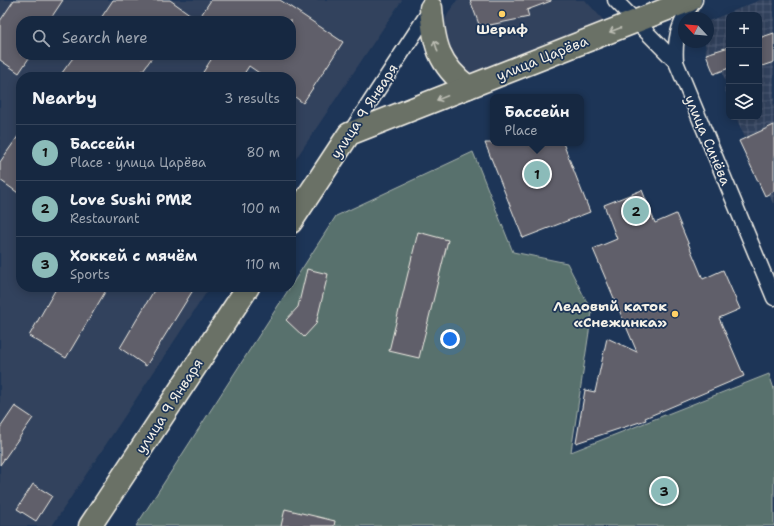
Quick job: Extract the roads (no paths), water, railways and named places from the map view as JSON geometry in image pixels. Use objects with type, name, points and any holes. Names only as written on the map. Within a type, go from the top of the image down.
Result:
[{"type":"main road","name":"улица Царёва","points":[[349,134],[690,0]]},
{"type":"main road","points":[[434,4],[433,35],[439,54],[456,78],[468,87]]},
{"type":"main road","name":"улица 9 Января","points":[[296,214],[349,134]]},
{"type":"main road","name":"улица 9 Января","points":[[90,526],[245,292]]},
{"type":"street","name":"улица Синёва","points":[[615,0],[676,62],[774,298]]},
{"type":"street","points":[[676,62],[674,44],[678,28],[695,0]]},
{"type":"street","name":"улица 9 Января","points":[[349,134],[434,4]]},
{"type":"place","name":"Шериф","points":[[502,14]]},
{"type":"place","name":"Бассейн","points":[[537,174]]},
{"type":"place","name":"Love Sushi PMR","points":[[636,211]]},
{"type":"place","name":"Ледовый каток «Снежинка»","points":[[675,314]]},
{"type":"place","name":"Хоккей с мячём","points":[[664,491]]}]
